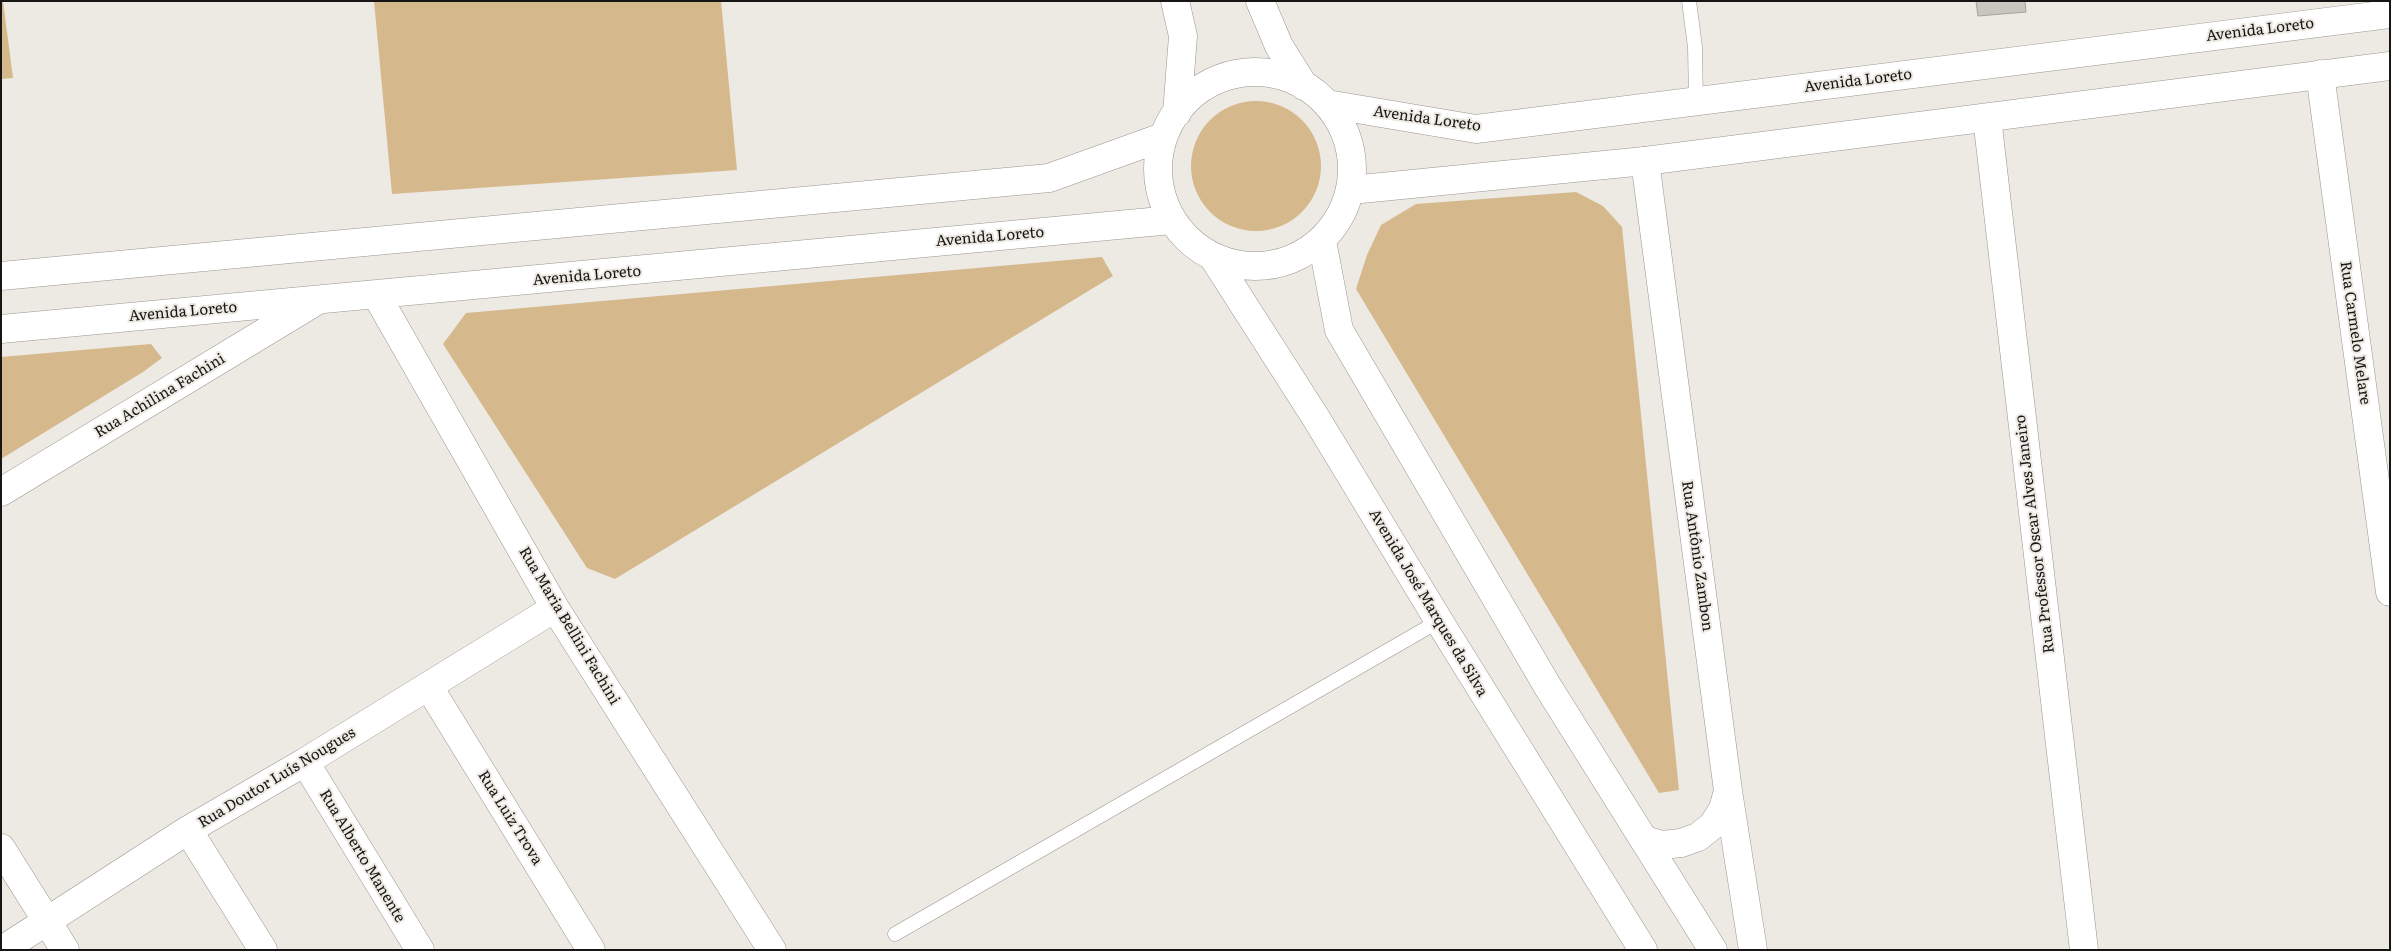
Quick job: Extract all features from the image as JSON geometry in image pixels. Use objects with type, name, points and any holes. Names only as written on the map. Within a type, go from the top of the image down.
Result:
[{"type":"street","points":[[1175,1],[1183,36],[1177,112]]},
{"type":"street","points":[[1260,1],[1279,46],[1304,86]]},
{"type":"street","name":"Avenida Loreto","points":[[1327,104],[1476,129],[2390,14]]},
{"type":"street","points":[[1351,190],[1645,161],[2390,66]]},
{"type":"street","points":[[1249,72],[1278,75],[1304,86],[1327,104],[1344,130],[1350,152],[1352,160],[1351,190],[1340,218],[1322,240],[1298,257],[1270,265],[1241,265],[1213,257],[1190,242],[1172,220],[1161,194],[1158,166],[1163,137],[1177,112],[1196,92],[1221,78],[1249,72]]},
{"type":"street","name":"Rua Carmelo Melare","points":[[2320,74],[2390,592]]},
{"type":"street","name":"Rua Professor Oscar Alves Janeiro","points":[[1986,118],[2084,950]]},
{"type":"street","points":[[1,276],[1049,178],[1163,137]]},
{"type":"street","name":"Rua Antônio Zambon","points":[[1645,161],[1728,791],[1753,950]]},
{"type":"street","name":"Avenida Loreto","points":[[1,329],[377,296],[1172,220]]},
{"type":"street","points":[[1322,240],[1339,330],[1548,687],[1713,950]]},
{"type":"street","name":"Avenida José Marques da Silva","points":[[1213,257],[1316,418],[1439,621],[1643,950]]},
{"type":"street","name":"Rua Maria Bellini Fachini","points":[[377,296],[555,608],[772,950]]},
{"type":"street","name":"Rua Achilina Fachini","points":[[1,492],[318,300]]},
{"type":"street","name":"Rua Doutor Luís Nougues","points":[[2,950],[188,830],[305,762],[555,608]]},
{"type":"street","name":"Rua Luiz Trova","points":[[430,686],[591,950]]},
{"type":"street","name":"Rua Alberto Manente","points":[[305,762],[420,950]]},
{"type":"street","points":[[1644,840],[1662,844],[1681,843],[1698,837],[1713,825],[1723,809],[1728,791]]},
{"type":"street","points":[[188,830],[263,950]]},
{"type":"street","points":[[1,848],[65,950]]},
{"type":"lane","points":[[1689,1],[1695,47],[1696,102]]},
{"type":"lane","points":[[895,934],[1439,621]]},
{"type":"shaded area","points":[[1,1],[3,1],[13,78],[1,79]]},
{"type":"shaded area","points":[[374,1],[721,1],[737,170],[392,194]]},
{"type":"shaded area","points":[[1256,101],[1269,102],[1281,106],[1302,120],[1316,141],[1320,153],[1320,179],[1316,191],[1302,212],[1281,226],[1269,230],[1256,231],[1243,230],[1231,226],[1210,212],[1196,191],[1192,179],[1191,166],[1192,153],[1196,141],[1210,120],[1231,106],[1243,102]]},
{"type":"shaded area","points":[[1576,192],[1603,206],[1622,227],[1679,790],[1659,793],[1356,289],[1367,255],[1381,225],[1416,204]]},
{"type":"shaded area","points":[[1102,257],[1113,276],[615,579],[587,568],[443,344],[466,313]]},
{"type":"shaded area","points":[[151,344],[162,358],[143,372],[1,459],[1,357]]},
{"type":"building","points":[[1976,1],[2025,1],[2026,12],[1978,16]]}]
